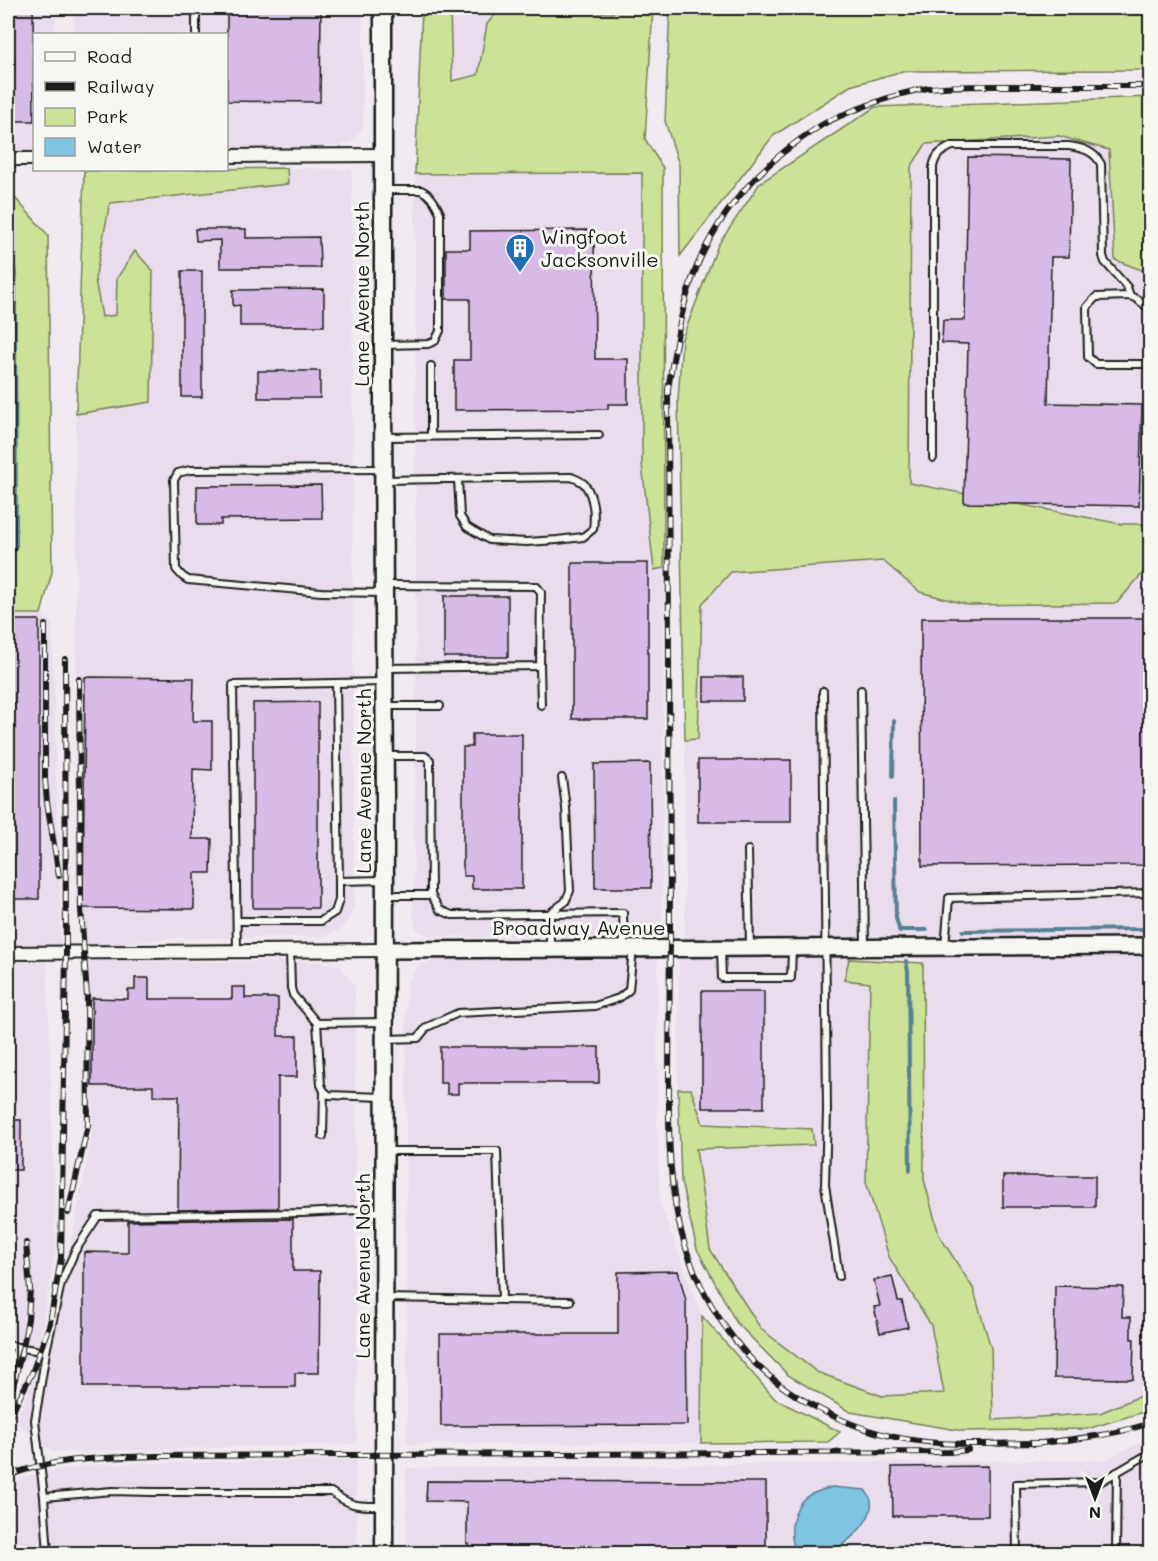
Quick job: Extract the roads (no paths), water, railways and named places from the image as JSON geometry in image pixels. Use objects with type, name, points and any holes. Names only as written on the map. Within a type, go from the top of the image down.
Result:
[{"type":"main road","name":"Lane Avenue North","points":[[383,8],[384,1554]]},
{"type":"street","points":[[228,156],[384,155]]},
{"type":"street","points":[[8,159],[33,159]]},
{"type":"street","name":"Broadway Avenue","points":[[8,953],[1150,946]]},
{"type":"lane","points":[[196,8],[196,33]]},
{"type":"lane","points":[[933,458],[933,167],[935,158],[942,151],[952,146],[1069,146],[1094,154],[1101,164],[1103,256],[1130,296]]},
{"type":"lane","points":[[384,190],[420,190],[435,201],[440,213],[440,331],[435,341],[428,344],[384,345]]},
{"type":"lane","points":[[1150,309],[1130,296],[1096,297],[1087,307],[1088,357],[1096,364],[1150,364]]},
{"type":"lane","points":[[431,366],[431,436]]},
{"type":"lane","points":[[383,437],[599,435]]},
{"type":"lane","points":[[459,479],[460,516],[467,527],[489,540],[527,542],[557,540],[583,537],[593,529],[595,517],[592,500],[584,483],[571,477],[459,479],[383,474],[190,470],[178,473],[174,480],[176,569],[188,580],[321,592],[536,586],[541,592],[541,705]]},
{"type":"lane","points":[[237,952],[233,685],[336,683],[384,675],[540,666]]},
{"type":"lane","points":[[237,921],[321,921],[335,912],[339,900],[336,683]]},
{"type":"lane","points":[[823,690],[827,1111],[825,1185],[839,1276]]},
{"type":"lane","points":[[861,690],[865,948]]},
{"type":"lane","points":[[384,706],[440,706]]},
{"type":"lane","points":[[384,756],[425,756],[430,760],[431,895],[440,910],[452,915],[623,913],[628,949],[629,990],[619,998],[595,1006],[458,1013],[427,1027],[418,1038],[385,1039]]},
{"type":"lane","points":[[550,913],[565,902],[570,891],[566,808],[562,778]]},
{"type":"lane","points":[[748,850],[750,948]]},
{"type":"lane","points":[[339,881],[431,895]]},
{"type":"lane","points":[[945,947],[949,898],[1150,894]]},
{"type":"lane","points":[[550,913],[550,949]]},
{"type":"lane","points":[[721,948],[722,978],[791,978],[792,948]]},
{"type":"lane","points":[[290,951],[293,995],[317,1023],[321,1085],[324,1091],[329,1095],[385,1097]]},
{"type":"lane","points":[[317,1023],[385,1022]]},
{"type":"lane","points":[[323,1136],[324,1091]]},
{"type":"lane","points":[[384,1151],[497,1151],[502,1299]]},
{"type":"lane","points":[[48,1554],[35,1420],[46,1352],[62,1283],[75,1251],[98,1216],[359,1210],[384,1213]]},
{"type":"lane","points":[[384,1298],[570,1301]]},
{"type":"lane","points":[[8,1345],[46,1352]]},
{"type":"lane","points":[[8,1371],[17,1347]]},
{"type":"lane","points":[[1017,1554],[1016,1484],[1100,1482],[1150,1453]]},
{"type":"lane","points":[[1116,1554],[1117,1472]]},
{"type":"lane","points":[[44,1497],[112,1491],[331,1492],[355,1506],[384,1506]]},
{"type":"water","points":[[8,239],[16,273],[17,546],[8,561]]},
{"type":"water","points":[[832,1487],[865,1490],[871,1505],[866,1521],[846,1542],[830,1551],[809,1554],[797,1551],[792,1538],[795,1512],[806,1497]]},
{"type":"waterway","points":[[893,776],[894,721]]},
{"type":"waterway","points":[[894,801],[896,918],[900,932]]},
{"type":"waterway","points":[[963,931],[1150,929]]},
{"type":"waterway","points":[[899,930],[927,930]]},
{"type":"waterway","points":[[906,961],[908,971],[910,1170]]},
{"type":"railway","points":[[1042,1443],[956,1444],[905,1439],[860,1427],[816,1407],[775,1381],[742,1349],[709,1300],[685,1246],[676,1208],[670,1143],[668,389],[687,296],[707,245],[746,188],[780,155],[823,124],[885,99],[928,88],[1150,86]]},
{"type":"railway","points":[[45,625],[45,779],[59,876]]},
{"type":"railway","points":[[8,1420],[32,1373],[50,1323],[61,1258],[66,952],[65,659]]},
{"type":"railway","points":[[68,1213],[88,1125],[87,997],[81,909],[79,679]]},
{"type":"railway","points":[[8,1399],[13,1387],[28,1319],[30,1289],[26,1243]]},
{"type":"railway","points":[[1034,1444],[1107,1434],[1150,1423]]},
{"type":"railway","points":[[8,1476],[43,1465],[62,1462],[155,1456],[950,1452],[968,1450]]},
{"type":"place","name":"Wingfoot Jacksonville","points":[[520,274]]}]
